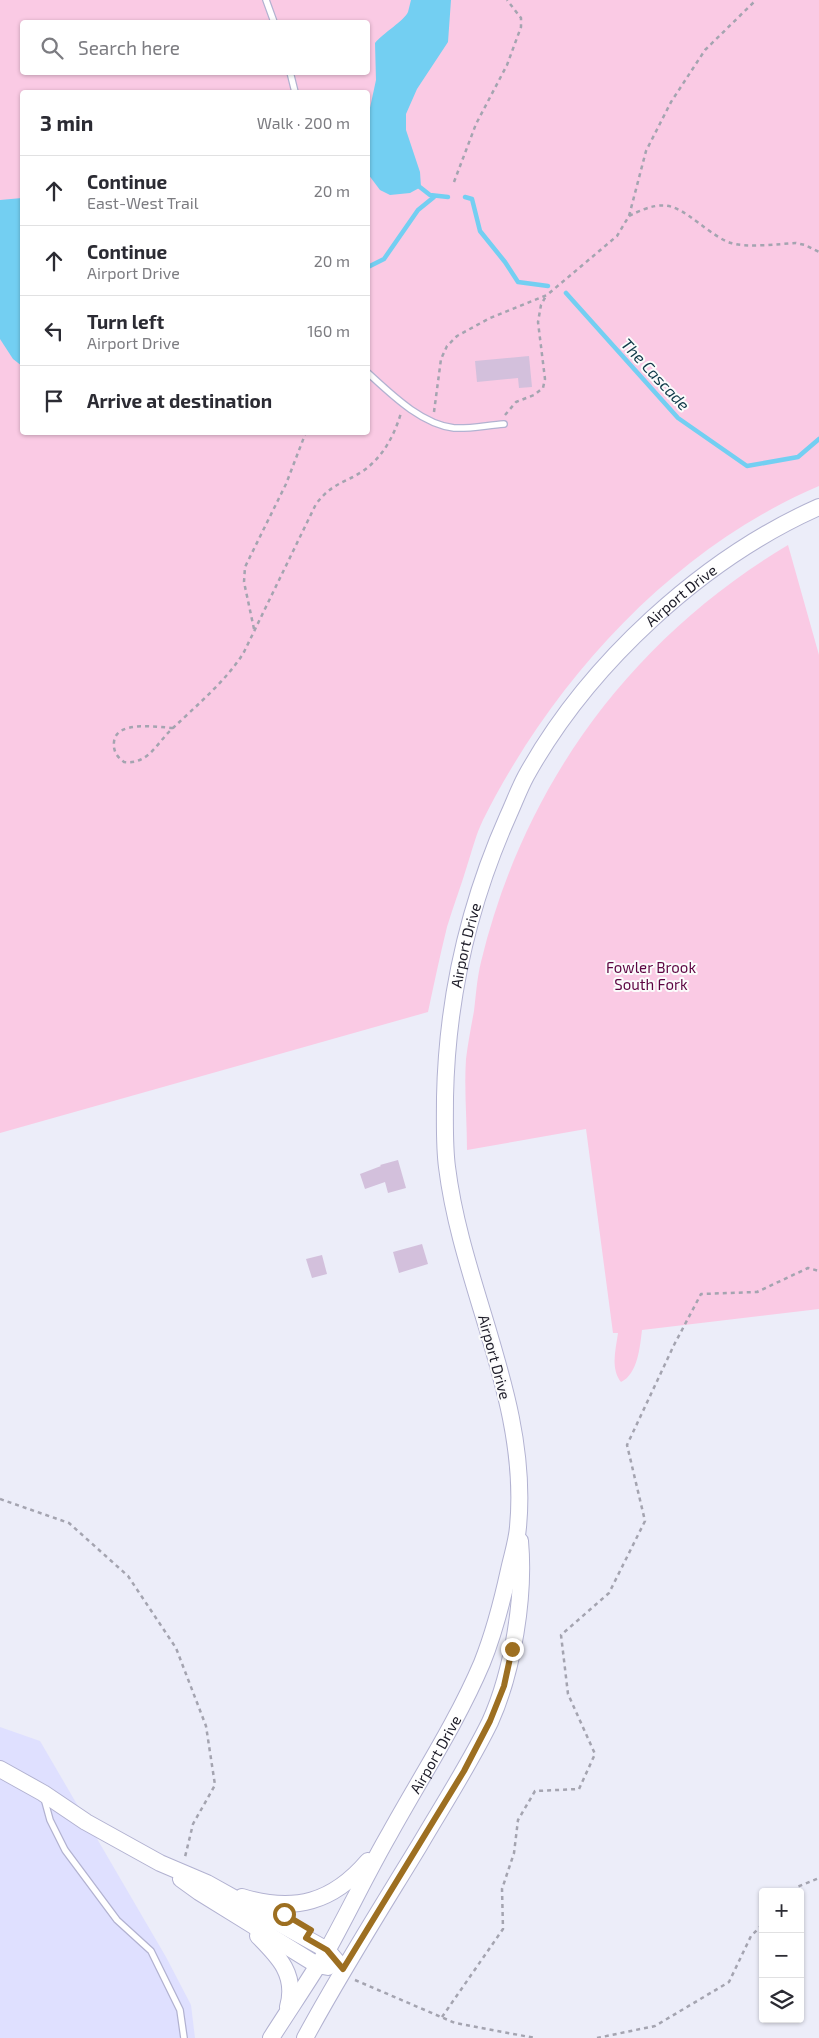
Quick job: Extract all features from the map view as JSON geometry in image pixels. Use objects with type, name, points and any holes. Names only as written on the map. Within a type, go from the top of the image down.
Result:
[{"type":"main road","name":"Airport Drive","points":[[318,1965],[462,1703],[482,1661],[496,1621],[518,1529],[518,1482],[515,1439],[505,1392],[462,1239],[446,1165],[446,1070],[449,1024],[458,971],[472,912],[486,868],[525,777],[554,733],[608,663],[646,624],[730,557],[786,522],[819,507]]},
{"type":"main road","name":"Airport Drive","points":[[347,1974],[464,1771],[490,1721],[504,1686],[519,1605],[522,1566],[518,1519]]},
{"type":"main road","name":"Airport Drive","points":[[0,1769],[43,1793],[86,1822],[160,1863],[244,1898],[282,1904],[306,1902],[325,1896],[346,1884],[367,1862],[398,1818]]},
{"type":"main road","name":"Airport Drive","points":[[160,1863],[199,1892],[318,1965],[347,1974]]},
{"type":"main road","name":"Airport Drive","points":[[207,1883],[327,1950],[347,1974]]},
{"type":"main road","points":[[239,1916],[278,1955],[286,1969],[291,1996],[287,2013]]},
{"type":"main road","points":[[271,2038],[318,1965]]},
{"type":"main road","points":[[305,2038],[334,1984],[347,1974]]},
{"type":"lane","points":[[266,0],[273,20]]},
{"type":"lane","points":[[291,75],[294,90]]},
{"type":"lane","points":[[370,375],[404,402],[433,421],[455,428],[504,424]]},
{"type":"lane","points":[[43,1793],[50,1820],[65,1850],[117,1920],[151,1951],[180,2010],[184,2038]]},
{"type":"path","points":[[454,182],[476,124],[507,65],[521,27],[521,18],[507,0]]},
{"type":"path","points":[[433,421],[438,372],[447,346],[457,336],[490,318],[547,295],[617,236],[629,216],[646,151],[671,102],[705,50],[756,0]]},
{"type":"path","points":[[629,216],[650,206],[670,205],[681,210],[731,244],[796,243],[819,252]]},
{"type":"path","points":[[812,248],[819,248]]},
{"type":"path","points":[[504,424],[505,415],[516,402],[534,395],[542,388],[546,379],[538,322],[541,305],[547,295]]},
{"type":"path","points":[[173,728],[126,727],[116,734],[114,738],[114,752],[124,762],[139,761],[153,751],[173,728],[231,670],[240,659],[316,504],[324,493],[362,471],[378,459],[390,440],[404,402]]},
{"type":"path","points":[[254,630],[244,582],[245,567],[286,484],[305,435]]},
{"type":"path","points":[[442,2017],[503,1929],[502,1889],[514,1853],[518,1820],[526,1806],[535,1791],[579,1789],[595,1754],[568,1694],[561,1635],[609,1593],[645,1521],[627,1444],[674,1345],[701,1294],[757,1292],[808,1268],[819,1271]]},
{"type":"path","points":[[0,1499],[69,1523],[128,1576],[176,1648],[206,1726],[215,1785],[193,1824],[184,1857],[191,1859]]},
{"type":"path","points":[[796,1888],[819,1878]]},
{"type":"path","points":[[598,2038],[656,2026],[729,1982],[751,1936],[759,1928]]},
{"type":"path","points":[[334,1984],[347,1974],[455,2023],[535,2038]]},
{"type":"shaded area","points":[[0,1727],[40,1741],[166,1957],[191,2005],[195,2038],[0,2038]]},
{"type":"green space","points":[[0,0],[819,0],[819,486],[766,512],[715,545],[667,582],[622,624],[582,669],[544,717],[512,768],[478,831],[447,927],[428,1012],[0,1133]]},
{"type":"green space","name":"Fowler Brook South Fork","points":[[788,545],[819,655],[819,1309],[642,1330],[635,1366],[627,1378],[621,1382],[615,1365],[618,1333],[613,1333],[586,1129],[467,1150],[466,1059],[480,968],[500,897],[525,835],[556,777],[592,722],[633,671],[680,625],[731,583]]},
{"type":"water","points":[[411,0],[451,0],[448,42],[417,89],[406,114],[406,130],[420,172],[421,187],[410,193],[390,195],[380,190],[370,177],[370,108],[376,80],[375,43],[408,12]]},
{"type":"water","points":[[20,198],[20,364],[13,359],[0,339],[0,200]]},
{"type":"building","points":[[529,356],[532,387],[519,388],[518,378],[477,382],[475,361]]},
{"type":"building","points":[[398,1160],[406,1188],[388,1193],[385,1182],[365,1189],[360,1174],[380,1165]]},
{"type":"building","points":[[422,1244],[428,1264],[399,1273],[393,1252]]},
{"type":"building","points":[[322,1255],[327,1274],[312,1278],[306,1259]]},
{"type":"waterway","name":"The Cascade","points":[[416,184],[430,195],[448,197]]},
{"type":"waterway","points":[[370,266],[384,259],[418,210],[434,197]]},
{"type":"waterway","name":"The Cascade","points":[[465,197],[472,199],[480,231],[505,262],[518,282],[548,286]]},
{"type":"waterway","name":"The Cascade","points":[[566,293],[678,418],[747,466],[798,457],[819,439]]},
{"type":"route","points":[[284,1914],[311,1930],[306,1938],[327,1950],[343,1969],[379,1913],[464,1771],[490,1721],[504,1686],[512,1649]]}]
